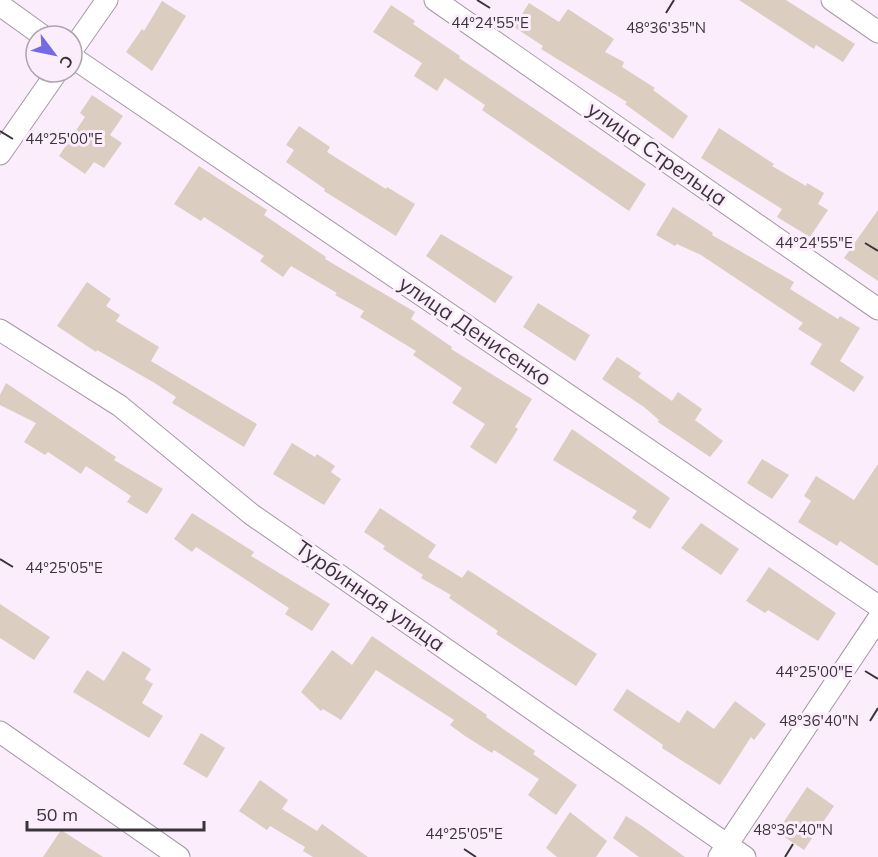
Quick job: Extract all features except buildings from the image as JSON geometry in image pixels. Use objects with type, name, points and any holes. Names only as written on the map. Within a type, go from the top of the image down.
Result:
[{"type":"street","points":[[84,33],[107,0]]},
{"type":"street","name":"улица Стрельца","points":[[435,0],[878,309]]},
{"type":"street","points":[[832,0],[878,32]]},
{"type":"street","points":[[0,5],[26,24]]},
{"type":"street","name":"улица Денисенко","points":[[84,65],[878,606]]},
{"type":"street","points":[[0,154],[49,84]]},
{"type":"street","name":"Турбинная улица","points":[[0,330],[120,406],[252,514],[723,851],[745,857]]},
{"type":"street","points":[[723,851],[878,619]]},
{"type":"street","points":[[0,732],[179,857]]}]
